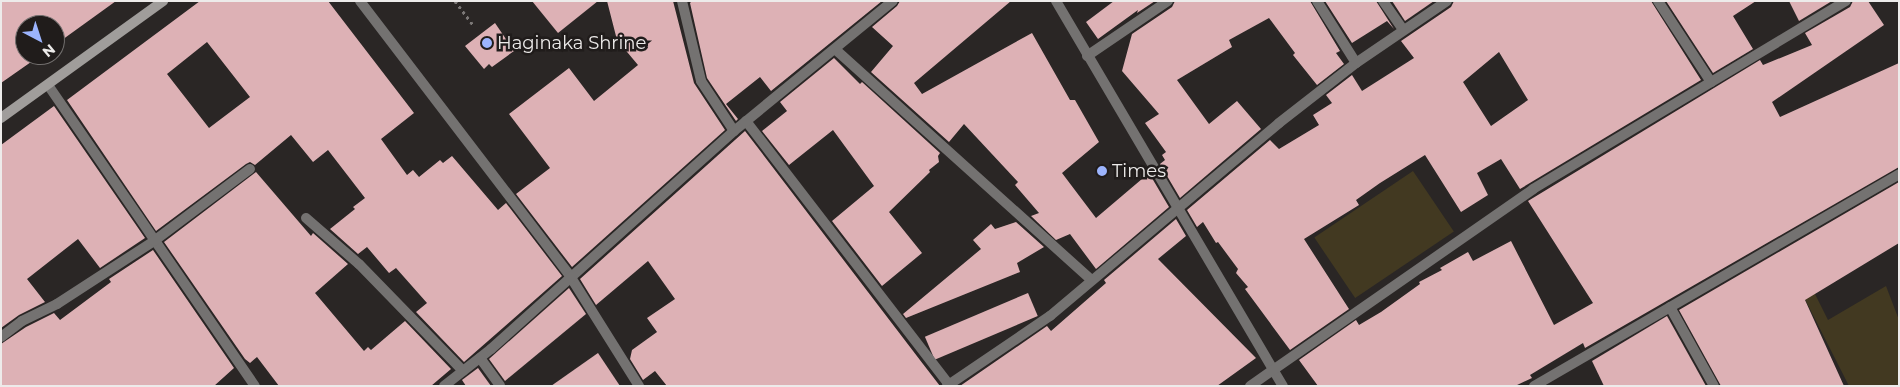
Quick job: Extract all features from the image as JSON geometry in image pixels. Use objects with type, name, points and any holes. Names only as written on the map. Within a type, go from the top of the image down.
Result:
[{"type":"street","points":[[1,118],[163,1]]},
{"type":"street","points":[[360,1],[570,276],[640,386]]},
{"type":"street","points":[[682,1],[701,81],[734,131]]},
{"type":"street","points":[[444,386],[480,358],[734,131],[836,50],[893,1]]},
{"type":"street","points":[[1056,1],[1283,386]]},
{"type":"street","points":[[1087,56],[1168,1]]},
{"type":"street","points":[[1317,1],[1356,63]]},
{"type":"street","points":[[1383,1],[1403,30]]},
{"type":"street","points":[[746,121],[948,385],[1050,316],[1176,207],[1356,63],[1447,1]]},
{"type":"street","points":[[1658,1],[1711,82]]},
{"type":"street","points":[[1250,386],[1342,324],[1533,189],[1846,1]]},
{"type":"street","points":[[836,50],[1091,280]]},
{"type":"street","points":[[48,85],[255,386]]},
{"type":"street","points":[[1,337],[22,321],[57,304],[154,241],[250,169]]},
{"type":"street","points":[[1539,384],[1899,174]]},
{"type":"street","points":[[306,218],[359,264],[463,371]]},
{"type":"street","points":[[1670,306],[1714,386]]},
{"type":"street","points":[[480,358],[500,386]]},
{"type":"path","points":[[455,1],[473,25]]},
{"type":"shaded area","points":[[1413,171],[1454,232],[1355,298],[1314,238]]},
{"type":"shaded area","points":[[1791,246],[1828,320],[1886,286],[1899,320],[1899,386],[1849,386],[1781,252]]},
{"type":"building","points":[[1,1],[116,1],[65,38],[65,15],[15,15],[15,65],[27,65],[1,83]]},
{"type":"building","points":[[200,1],[328,1],[414,113],[381,139],[407,175],[413,170],[419,177],[440,160],[443,163],[452,156],[498,210],[506,203],[562,276],[464,362],[416,312],[427,303],[396,268],[389,273],[367,247],[358,254],[330,229],[355,209],[353,207],[365,198],[328,150],[313,162],[291,135],[255,165],[250,162],[246,164],[156,231],[67,100]],"holes":[[[207,42],[250,97],[209,128],[167,74]]]},
{"type":"building","points":[[532,1],[598,1],[558,33]]},
{"type":"building","points":[[607,1],[673,1],[694,83],[725,130],[572,267],[516,194],[550,168],[509,114],[569,68],[594,101],[638,65],[617,40]]},
{"type":"building","points":[[692,1],[882,1],[771,91],[760,77],[726,104],[738,119],[736,121],[707,78],[690,3]]},
{"type":"building","points":[[900,1],[1011,1],[914,83],[922,94],[1032,33],[1070,100],[1075,100],[1099,142],[1062,173],[1096,218],[1149,173],[1169,207],[1096,269],[1070,234],[1056,240],[1031,216],[1039,213],[1015,185],[1018,182],[964,124],[949,142],[871,72],[893,46],[872,27],[897,6]]},
{"type":"building","points":[[1114,1],[1155,1],[1137,13],[1138,10],[1098,39],[1086,22]]},
{"type":"building","points":[[1175,1],[1310,1],[1340,51],[1336,53],[1344,64],[1317,85],[1293,55],[1295,53],[1269,18],[1229,40],[1232,47],[1177,80],[1209,124],[1237,101],[1261,129],[1180,198],[1160,164],[1165,160],[1162,155],[1166,152],[1145,123],[1159,114],[1122,71],[1132,34],[1172,7]]},
{"type":"building","points":[[1325,1],[1376,1],[1394,29],[1387,21],[1352,43]]},
{"type":"building","points":[[1392,1],[1434,1],[1405,21]]},
{"type":"building","points":[[1454,1],[1651,1],[1701,80],[1520,189],[1501,159],[1477,173],[1488,195],[1461,212],[1425,155],[1380,183],[1356,200],[1359,205],[1304,239],[1349,309],[1290,350],[1245,289],[1248,287],[1236,273],[1238,269],[1218,242],[1216,243],[1203,222],[1197,227],[1187,210],[1270,140],[1279,149],[1319,125],[1313,115],[1332,103],[1326,95],[1352,75],[1362,91],[1414,58],[1401,41],[1451,7]],"holes":[[[1499,52],[1528,100],[1491,126],[1463,82]]]},
{"type":"building","points":[[1666,1],[1756,1],[1733,16],[1753,49],[1713,73]]},
{"type":"building","points":[[1789,1],[1832,1],[1799,21]]},
{"type":"building","points":[[1853,1],[1868,1],[1884,25],[1772,102],[1780,117],[1899,63],[1899,167],[1585,348],[1583,343],[1530,375],[1532,378],[1515,386],[1318,386],[1299,360],[1356,320],[1359,325],[1381,312],[1420,284],[1419,282],[1442,270],[1440,268],[1468,252],[1473,261],[1511,241],[1554,325],[1593,303],[1528,201],[1760,60],[1763,65],[1812,45],[1805,33],[1850,7]]},
{"type":"building","points":[[495,23],[514,51],[492,67],[489,64],[484,69],[465,46]]},
{"type":"building","points":[[834,58],[860,84],[862,82],[940,153],[938,156],[939,162],[889,212],[922,253],[882,286],[832,221],[874,186],[833,130],[789,165],[762,131],[787,111],[780,102]]},
{"type":"building","points":[[54,106],[145,238],[100,268],[78,239],[27,279],[45,302],[19,315],[1,328],[1,145]]},
{"type":"building","points":[[745,131],[940,386],[667,386],[655,371],[643,380],[630,359],[632,350],[657,332],[647,318],[675,299],[648,261],[596,305],[580,279]]},
{"type":"building","points":[[256,172],[311,236],[313,233],[348,264],[315,293],[364,351],[368,347],[371,350],[405,321],[451,369],[431,386],[279,386],[257,357],[250,363],[245,359],[164,242]]},
{"type":"building","points":[[1899,182],[1899,243],[1805,300],[1844,386],[1721,386],[1679,310]]},
{"type":"building","points":[[1176,219],[1186,236],[1158,259],[1256,358],[1217,386],[960,386],[1047,326],[1051,331],[1106,283],[1104,280]]},
{"type":"building","points":[[1016,222],[1044,247],[1017,263],[1020,272],[906,318],[903,314],[981,249],[973,240],[991,224],[995,229]]},
{"type":"building","points":[[153,250],[234,368],[214,386],[1,386],[1,344],[26,327],[54,313],[60,320],[111,282],[109,279]]},
{"type":"building","points":[[569,288],[586,314],[505,381],[489,359]]},
{"type":"building","points":[[1028,293],[1038,316],[935,360],[925,337]]},
{"type":"building","points":[[1667,316],[1706,386],[1604,386],[1592,361]]},
{"type":"building","points":[[598,353],[620,386],[551,386]]},
{"type":"building","points":[[478,368],[491,386],[466,386],[462,380]]},
{"type":"place","name":"Haginaka Shrine","points":[[487,43]]},
{"type":"place","name":"Times","points":[[1102,171]]}]
